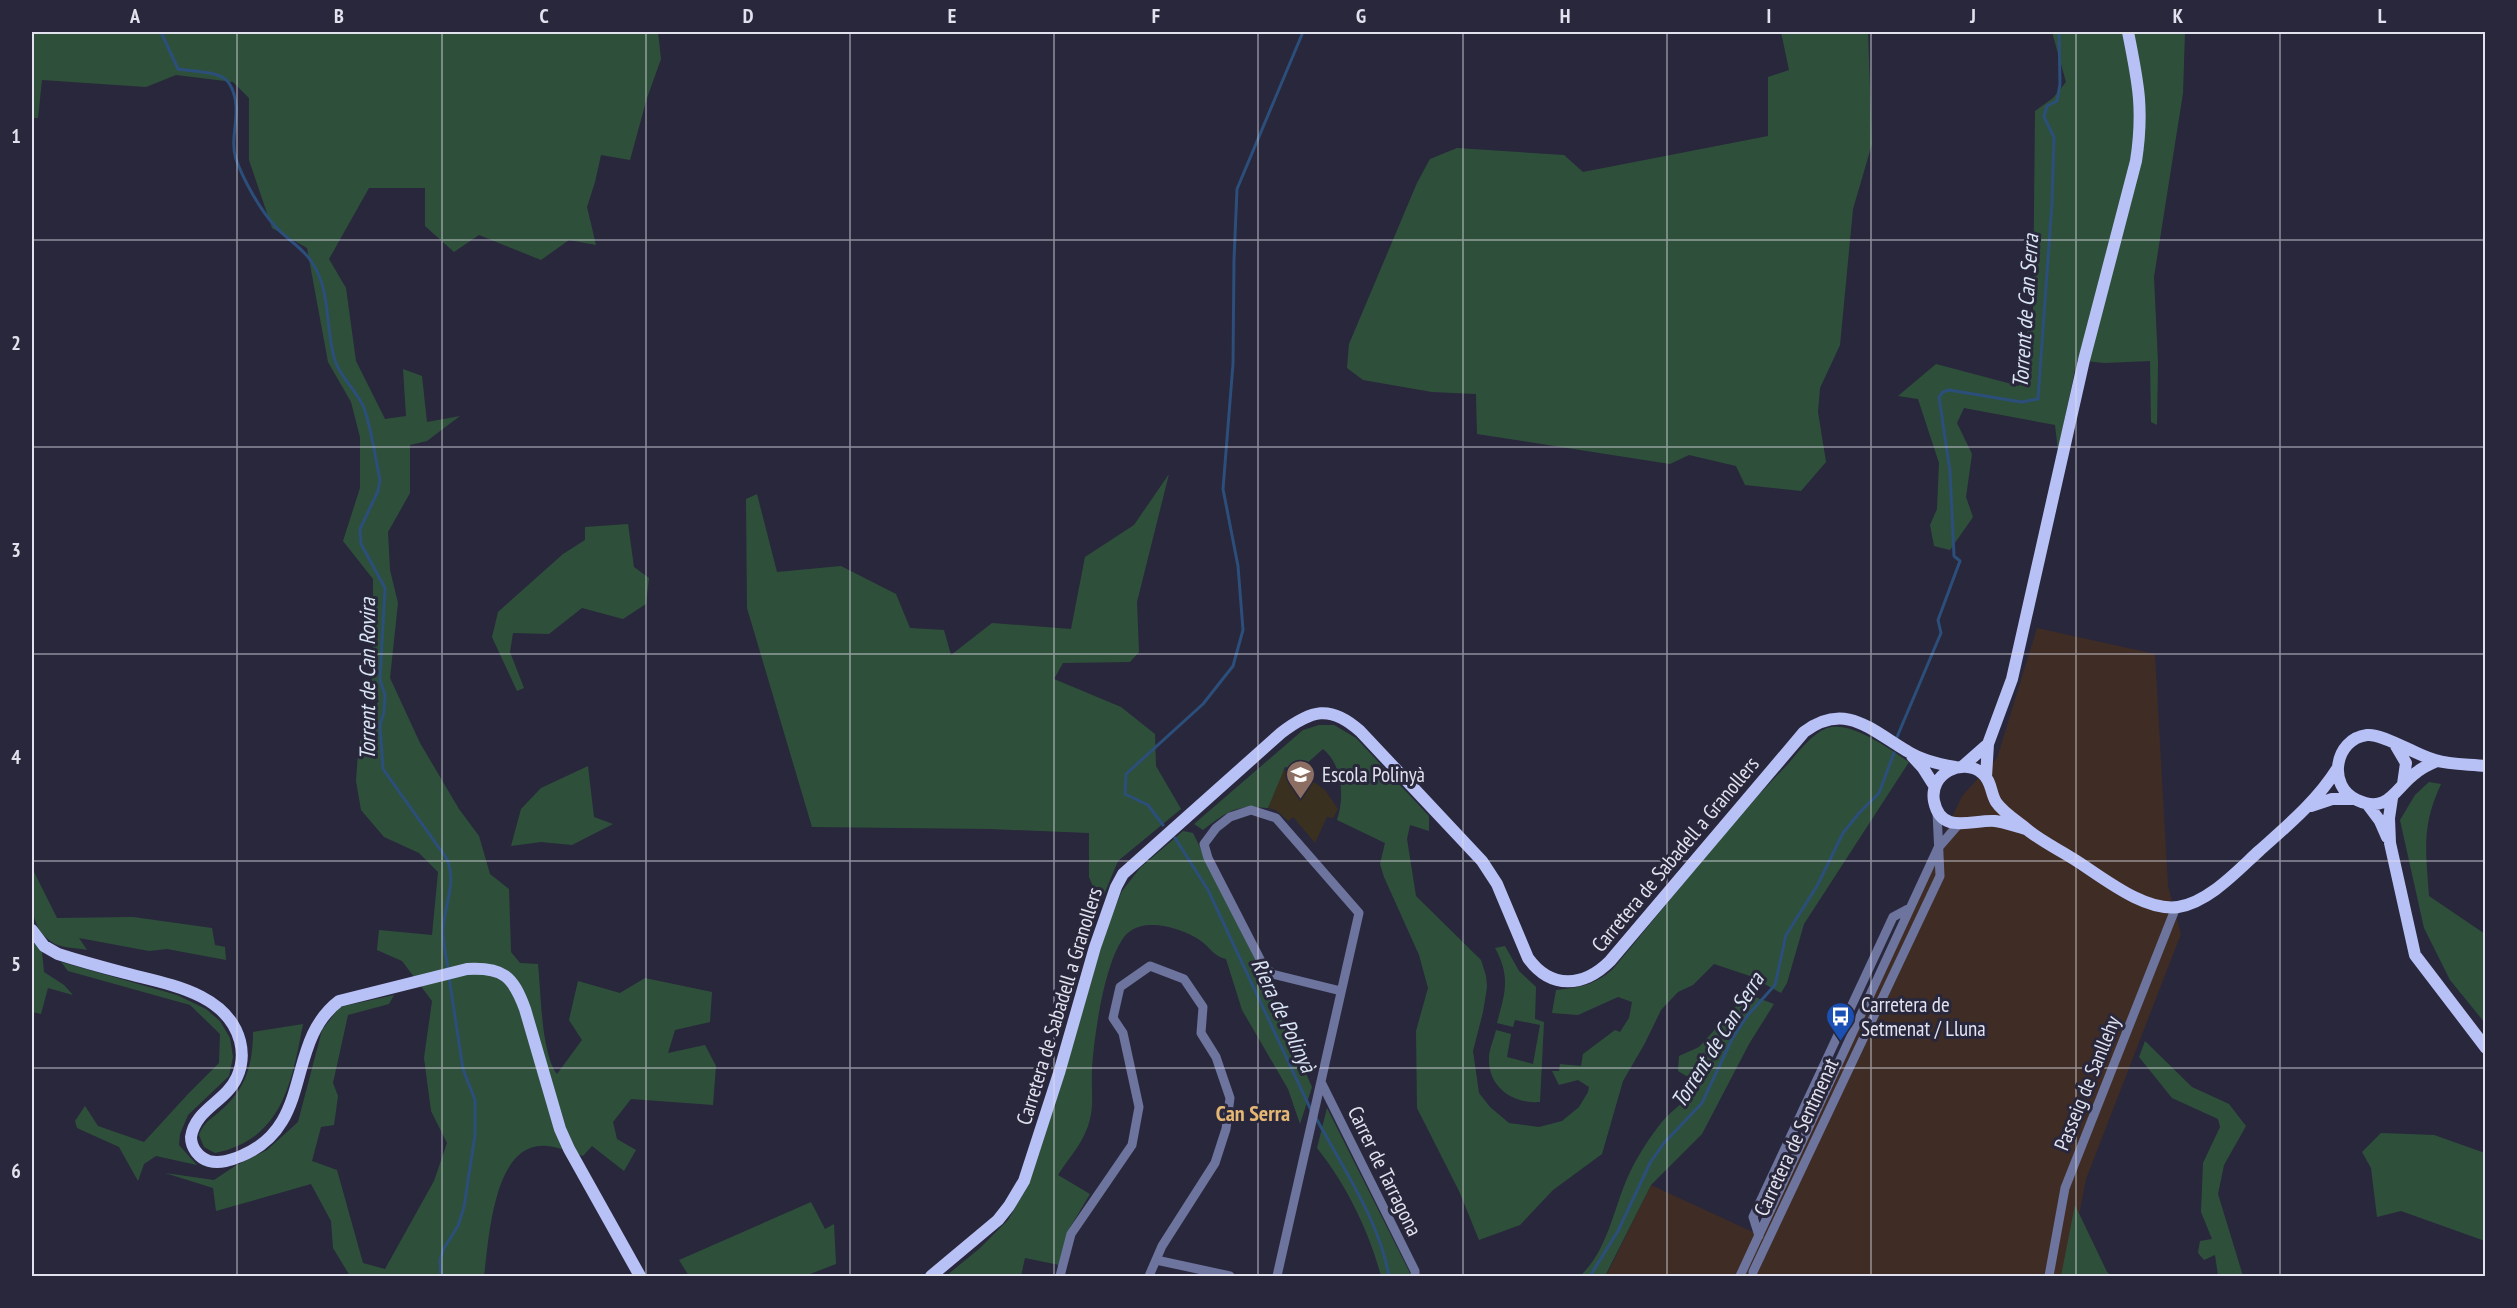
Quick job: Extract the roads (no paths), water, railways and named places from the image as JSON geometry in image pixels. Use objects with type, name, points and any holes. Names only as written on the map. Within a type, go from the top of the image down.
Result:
[{"type":"main road","points":[[2128,32],[2141,103],[2141,128],[2136,160],[2084,360],[2012,679],[1988,744],[1986,777],[1993,794],[2000,807],[2026,829],[2129,894],[2152,904],[2176,907],[2191,903],[2213,890],[2310,806],[2337,769],[2343,751],[2352,741],[2361,736],[2379,736],[2395,745],[2437,761],[2486,766]]},
{"type":"main road","name":"Carretera de Sabadell a Granollers","points":[[931,1276],[998,1220],[1024,1181],[1056,1084],[1095,947],[1116,887],[1123,874],[1174,826],[1298,720],[1311,714],[1324,713],[1342,717],[1360,731],[1482,861],[1497,884],[1528,958],[1535,968],[1546,976],[1569,981],[1589,977],[1610,961],[1804,732],[1811,727],[1833,717],[1845,718],[1875,731],[1909,752]]},
{"type":"main road","points":[[1988,744],[1959,767],[1944,774],[1935,787],[1934,800],[1937,810],[1943,817],[1958,825],[1978,821],[1996,821],[2026,829]]},
{"type":"main road","points":[[2395,745],[2406,763],[2403,784]]},
{"type":"main road","points":[[1909,752],[1933,762],[1975,769],[1986,777]]},
{"type":"main road","points":[[1909,752],[1935,787]]},
{"type":"main road","points":[[2337,769],[2340,785],[2346,793],[2368,805],[2380,804],[2392,798],[2417,771],[2437,761]]},
{"type":"main road","points":[[1978,821],[1990,807],[1993,794]]},
{"type":"main road","points":[[2392,798],[2389,818],[2390,843],[2415,955],[2486,1048]]},
{"type":"main road","points":[[2310,806],[2332,799],[2354,799]]},
{"type":"main road","points":[[2368,805],[2380,821],[2390,843]]},
{"type":"main road","points":[[32,930],[44,946],[58,954],[193,993],[214,1005],[230,1019],[242,1047],[240,1068],[231,1087],[197,1119],[190,1137],[197,1153],[206,1160],[217,1162],[232,1160],[253,1150],[267,1140],[285,1118],[294,1098],[314,1030],[330,1008],[339,1001],[467,969],[490,969],[507,976],[516,988],[525,1009],[560,1129],[640,1276]]},
{"type":"street","points":[[1277,1276],[1359,913],[1276,818],[1251,810],[1230,817],[1216,828],[1204,844],[1208,858],[1262,963],[1272,974],[1341,991]]},
{"type":"street","name":"Carretera de Sentmenat","points":[[1753,1276],[1757,1262],[1940,876],[1937,810]]},
{"type":"street","points":[[1938,848],[1958,825]]},
{"type":"street","name":"Carretera de Sentmenat","points":[[1742,1276],[1759,1236],[1753,1218],[1802,1110],[1893,916],[1908,909],[1938,848]]},
{"type":"street","name":"Passeig de Sanllehy","points":[[2049,1276],[2065,1188],[2176,907]]},
{"type":"street","points":[[1059,1276],[1071,1234],[1132,1145],[1139,1107],[1123,1033],[1113,1018],[1120,987],[1150,966],[1184,979],[1203,1008],[1201,1034],[1216,1057],[1230,1098],[1226,1129],[1215,1163],[1162,1246],[1149,1276]]},
{"type":"street","name":"Carrer de Tarragona","points":[[1321,1082],[1415,1271],[1415,1276]]},
{"type":"street","points":[[1156,1260],[1230,1276]]},
{"type":"waterway","name":"Torrent de Can Rovira","points":[[161,32],[178,69],[213,74],[229,83],[236,103],[234,150],[239,167],[252,194],[269,219],[307,256],[317,272],[325,295],[331,345],[336,364],[361,401],[367,416],[380,480],[378,491],[360,529],[361,544],[385,588],[380,680],[385,695],[384,712],[380,725],[383,769],[447,859],[450,868],[450,886],[443,930],[448,969]]},
{"type":"waterway","points":[[1163,825],[1148,805],[1125,794],[1126,774],[1203,704],[1233,666],[1243,630],[1238,566],[1223,489],[1233,364],[1237,189],[1303,32]]},
{"type":"waterway","name":"Torrent de Can Serra","points":[[1897,737],[1941,633],[1938,620],[1960,561],[1954,556],[1950,471],[1939,397],[1943,392],[1949,390],[2021,402],[2038,399],[2052,203],[2054,137],[2044,117],[2047,106],[2057,101],[2060,84],[2059,32]]},
{"type":"waterway","name":"Torrent de Can Serra","points":[[1590,1276],[1618,1231],[1650,1163],[1664,1143],[1702,1103],[1732,1039],[1748,1015],[1775,985],[1786,935],[1817,886],[1843,833],[1879,793],[1894,753]]},
{"type":"waterway","name":"Riera de Polinyà","points":[[1175,838],[1208,890],[1311,1110]]},
{"type":"waterway","name":"Torrent de Can Rovira","points":[[441,1276],[440,1260],[444,1248],[458,1226],[464,1207],[475,1135],[475,1100],[463,1069],[449,977]]},
{"type":"waterway","name":"Riera de Polinyà","points":[[1316,1118],[1369,1215],[1389,1276]]},
{"type":"place","name":"Escola Polinyà","points":[[1301,800]]},
{"type":"place","name":"Carretera de Setmenat / Lluna","points":[[1840,1042]]},
{"type":"district","name":"Can Serra","points":[[1253,1113]]}]
